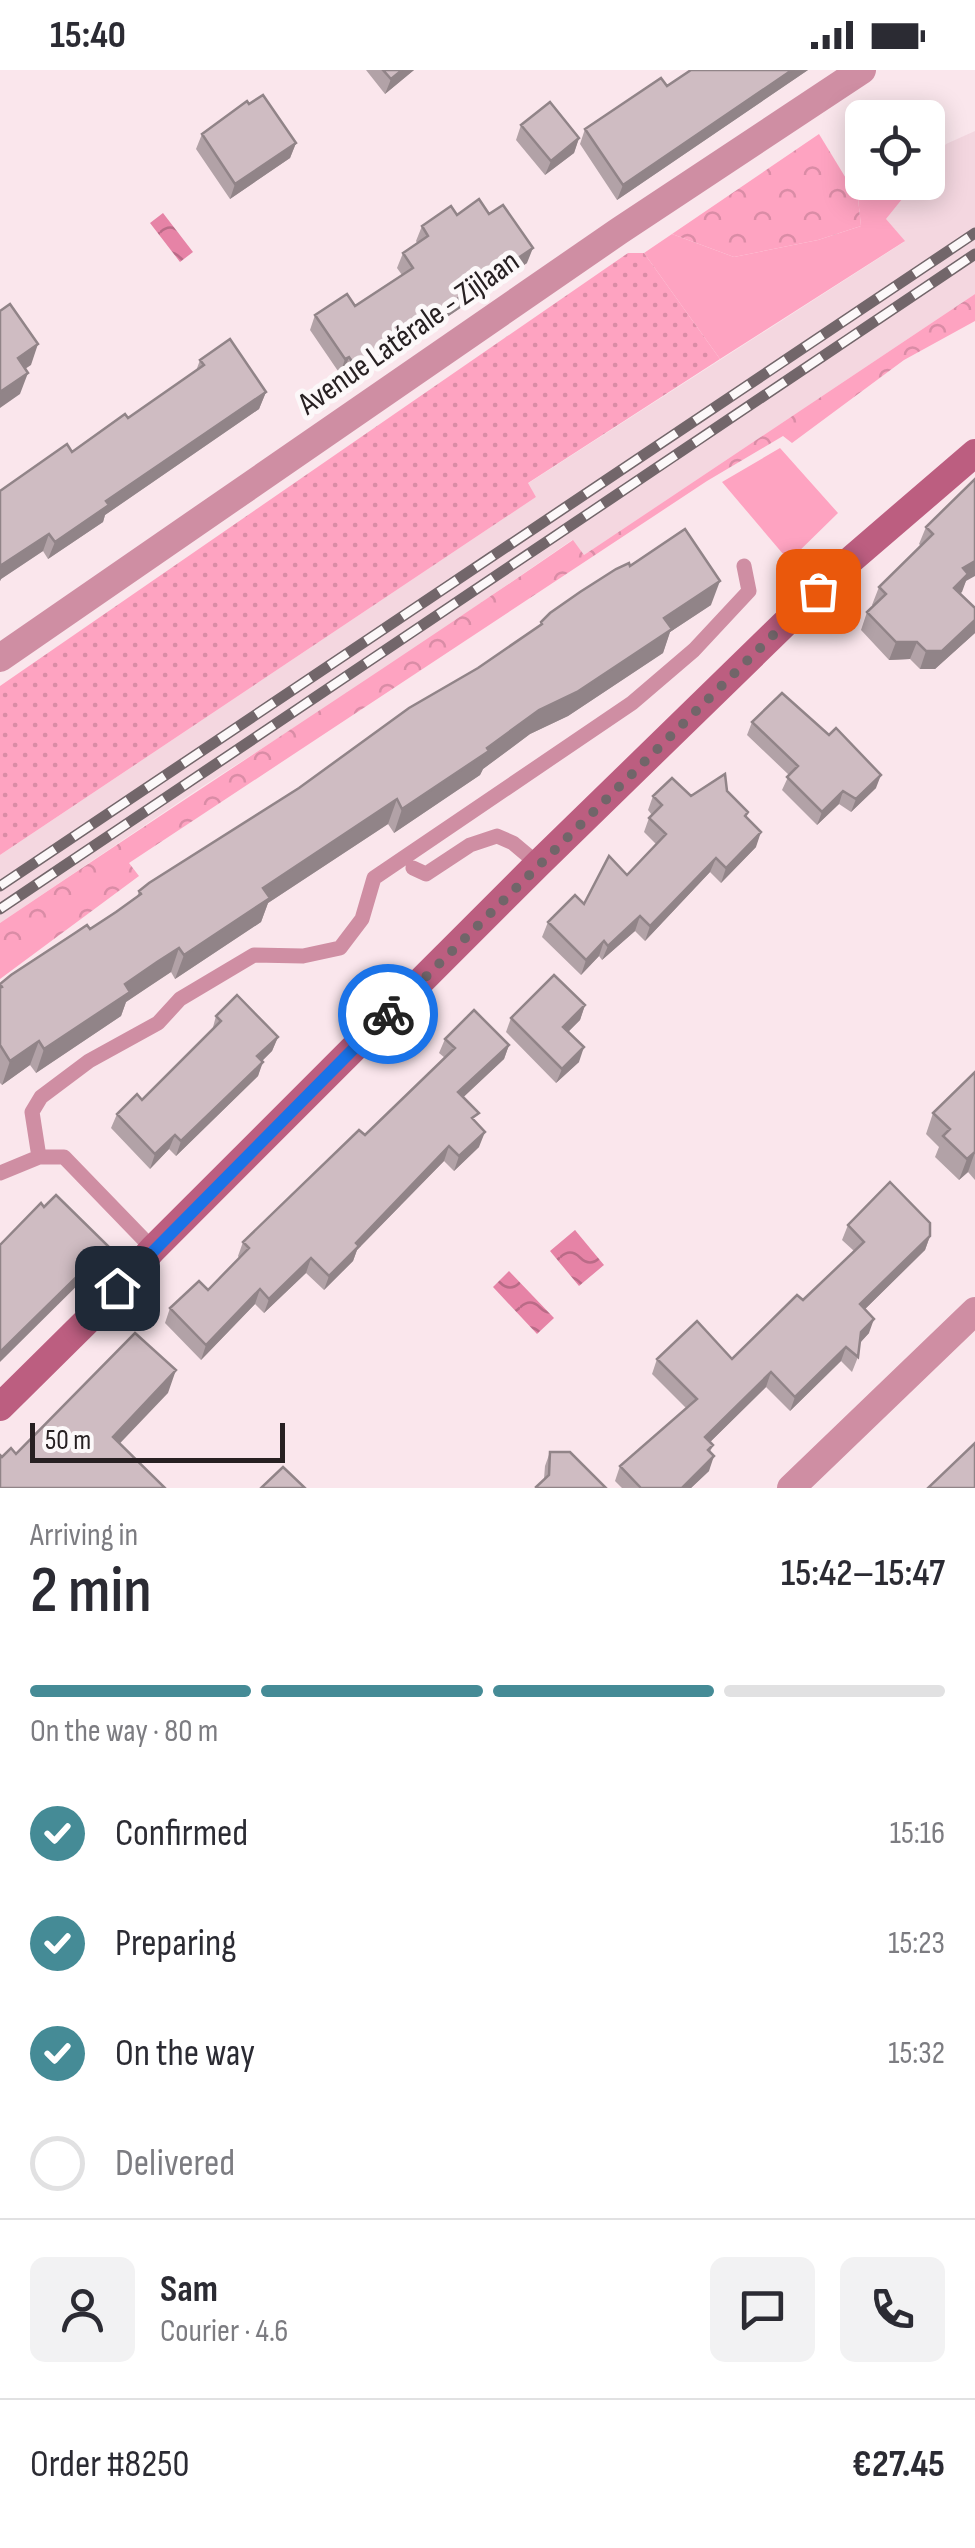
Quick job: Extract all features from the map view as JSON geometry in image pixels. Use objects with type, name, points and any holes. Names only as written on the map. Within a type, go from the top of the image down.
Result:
[{"type":"main road","points":[[0,1408],[153,1249],[538,864],[856,554],[975,454]]},
{"type":"street","name":"Avenue Latérale - Zijlaan","points":[[0,658],[618,231],[862,70]]},
{"type":"street","points":[[792,1488],[975,1311]]},
{"type":"lane","points":[[39,1157],[32,1112],[41,1097],[89,1061],[158,1023],[180,999],[254,955],[303,956],[340,948],[362,920],[374,878],[632,703],[694,650],[738,604],[748,591],[744,566]]},
{"type":"lane","points":[[414,868],[426,874],[470,845],[498,836],[538,864]]},
{"type":"lane","points":[[0,1172],[39,1157],[64,1157],[153,1249]]},
{"type":"shaded area","points":[[975,131],[975,294],[584,555],[572,540],[378,674],[0,923],[0,855],[536,497],[527,484],[904,242],[885,220],[901,200],[945,200],[946,144]]},
{"type":"green space","points":[[819,134],[845,177],[845,200],[858,200],[861,226],[818,240],[734,257],[672,234]]},
{"type":"green space","points":[[858,200],[901,200],[886,219],[905,241],[720,359],[644,253],[672,234],[734,257],[818,240],[861,226]]},
{"type":"green space","points":[[628,253],[644,253],[720,359],[528,483],[536,497],[0,855],[0,686]]},
{"type":"green space","points":[[975,294],[975,321],[904,360],[792,443],[783,436],[707,481],[129,863],[139,876],[0,979],[0,923],[573,540],[584,555]]},
{"type":"green space","points":[[780,448],[838,513],[789,561],[722,482]]},
{"type":"water","points":[[163,213],[193,252],[180,262],[150,223]]},
{"type":"water","points":[[575,1230],[604,1265],[579,1286],[550,1251]]},
{"type":"water","points":[[509,1271],[554,1318],[537,1334],[493,1287]]},
{"type":"building","points":[[383,70],[402,70],[391,79]]},
{"type":"building","points":[[691,70],[792,70],[623,185],[585,129],[661,78],[667,86]]},
{"type":"building","points":[[263,95],[296,143],[235,184],[202,134],[247,101],[249,104]]},
{"type":"building","points":[[550,102],[579,138],[551,161],[521,125]]},
{"type":"building","points":[[479,199],[489,214],[503,205],[533,248],[356,367],[349,357],[345,359],[315,315],[347,294],[355,306],[413,268],[403,253],[428,236],[422,226],[451,206],[457,215]]},
{"type":"building","points":[[10,304],[38,344],[18,358],[28,373],[0,392],[0,311]]},
{"type":"building","points":[[230,339],[266,392],[106,501],[109,505],[55,542],[49,534],[0,566],[0,491],[67,444],[72,452],[125,414],[128,418],[204,365],[200,360]]},
{"type":"building","points":[[975,479],[975,561],[963,568],[968,574],[954,588],[975,608],[975,620],[942,651],[926,651],[917,642],[896,642],[867,612],[886,594],[879,587],[933,534],[926,527]]},
{"type":"building","points":[[685,529],[720,581],[664,618],[672,629],[577,692],[539,710],[487,748],[489,751],[402,809],[397,799],[263,888],[270,898],[184,955],[179,948],[157,962],[125,984],[130,992],[44,1049],[39,1041],[10,1061],[0,1045],[0,984],[11,975],[87,925],[90,929],[116,912],[149,883],[299,788],[409,708],[478,668],[580,592],[616,569],[629,563],[630,566]]},
{"type":"building","points":[[782,693],[829,735],[836,728],[881,775],[856,799],[843,791],[822,812],[787,777],[798,766],[752,722]]},
{"type":"building","points":[[725,774],[727,791],[761,832],[726,868],[716,858],[650,926],[640,916],[608,946],[604,941],[586,960],[548,922],[575,895],[584,904],[609,856],[627,875],[666,834],[649,818],[662,805],[653,796],[672,778],[691,796]]},
{"type":"building","points":[[554,975],[585,1005],[563,1027],[584,1047],[562,1069],[511,1018]]},
{"type":"building","points":[[237,995],[278,1037],[257,1056],[263,1062],[181,1141],[175,1135],[155,1154],[117,1114],[137,1094],[142,1100],[221,1021],[216,1016]]},
{"type":"building","points":[[474,1010],[509,1045],[458,1092],[479,1113],[472,1118],[485,1132],[459,1156],[449,1146],[329,1276],[311,1258],[269,1299],[260,1289],[206,1345],[170,1308],[199,1281],[208,1290],[249,1248],[243,1242],[359,1130],[365,1135],[455,1048],[445,1039]]},
{"type":"building","points":[[975,1072],[975,1152],[967,1159],[943,1136],[950,1129],[933,1113]]},
{"type":"building","points":[[890,1182],[930,1223],[930,1236],[860,1304],[874,1319],[861,1332],[858,1357],[846,1347],[795,1397],[771,1372],[705,1437],[713,1445],[708,1450],[714,1456],[682,1488],[641,1488],[620,1466],[697,1399],[657,1359],[697,1321],[732,1359],[797,1295],[803,1300],[864,1242],[848,1225]]},
{"type":"building","points":[[56,1195],[108,1246],[0,1352],[0,1245],[41,1203],[44,1207]]},
{"type":"building","points":[[135,1333],[176,1370],[113,1437],[165,1488],[0,1488],[0,1455],[11,1448],[16,1454]]},
{"type":"building","points":[[975,1443],[975,1488],[928,1488]]},
{"type":"building","points":[[550,1452],[570,1452],[606,1488],[537,1488],[549,1475]]},
{"type":"building","points":[[283,1467],[305,1488],[261,1488]]},
{"type":"railway","points":[[0,886],[975,233]]},
{"type":"railway","points":[[0,909],[975,254]]},
{"type":"way so far","points":[[388,1014],[818,591]]},
{"type":"route","points":[[117,1288],[388,1014]]}]
